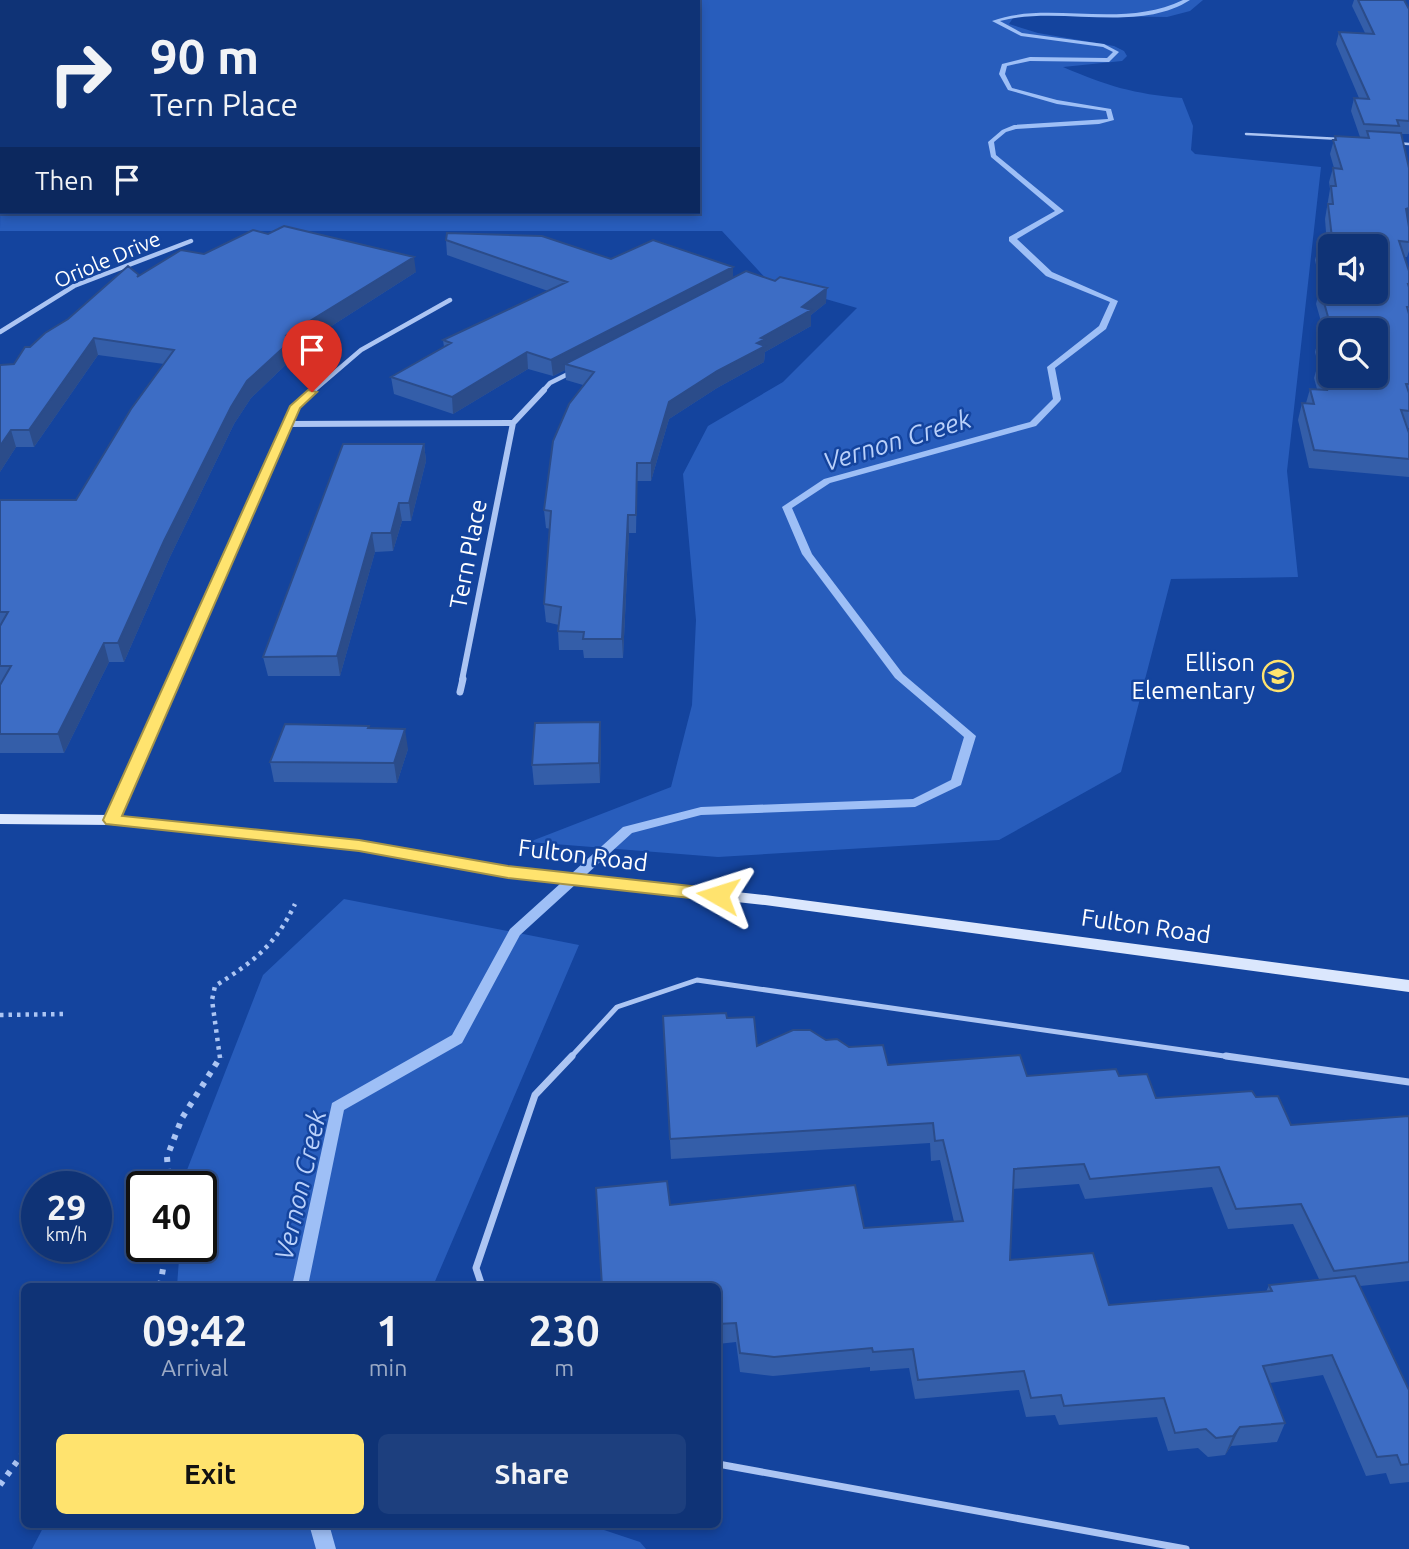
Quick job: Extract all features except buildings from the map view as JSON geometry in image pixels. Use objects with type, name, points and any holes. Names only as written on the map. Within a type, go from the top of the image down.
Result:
[{"type":"street","name":"Oriole Drive","points":[[0,332],[74,286],[191,241]]},
{"type":"street","points":[[112,820],[295,406],[361,350],[450,300]]},
{"type":"street","points":[[288,424],[513,423],[550,383],[574,371]]},
{"type":"street","name":"Tern Place","points":[[460,692],[513,423]]},
{"type":"street","name":"Fulton Road","points":[[0,819],[112,820],[359,845],[508,872],[765,900],[1409,986]]},
{"type":"lane","points":[[1246,134],[1341,139]]},
{"type":"lane","points":[[1395,143],[1409,144]]},
{"type":"lane","points":[[481,1283],[476,1268],[535,1095],[617,1007],[696,980],[1409,1082]]},
{"type":"lane","points":[[721,1465],[1185,1549]]},
{"type":"path","points":[[168,1171],[167,1157],[182,1118],[221,1056],[212,1000],[215,986],[262,957],[282,933],[295,904]]},
{"type":"path","points":[[0,1015],[64,1014]]},
{"type":"path","points":[[161,1283],[164,1262]]},
{"type":"path","points":[[0,1485],[21,1456]]},
{"type":"shaded area","points":[[700,0],[1203,0],[1190,11],[1167,17],[1028,15],[1013,18],[1009,24],[1038,33],[1114,46],[1124,51],[1127,56],[1122,61],[1063,67],[1121,88],[1182,98],[1193,126],[1191,150],[1195,154],[1321,167],[1287,471],[1298,577],[1171,579],[1121,772],[999,840],[718,857],[529,842],[671,787],[692,705],[696,620],[683,474],[708,426],[783,382],[857,308],[770,283],[722,231],[0,231],[0,214],[700,214]]},
{"type":"shaded area","points":[[344,899],[579,945],[434,1283],[177,1283],[179,1262],[217,1262],[217,1171],[187,1170],[263,975]]},
{"type":"shaded area","points":[[43,1528],[598,1528],[640,1542],[646,1549],[32,1549]]},
{"type":"waterway","name":"Vernon Creek","points":[[301,1283],[337,1107],[457,1039],[515,932],[628,830],[701,811],[915,803],[957,782],[970,736],[899,676],[807,554],[787,507],[827,481],[1033,424],[1057,399],[1051,367],[1103,327],[1114,301],[1049,274],[1012,239],[1060,211],[993,156],[991,142],[1004,131],[1014,127],[1099,123],[1111,120],[1109,110],[1057,102],[1010,89],[1002,74],[1004,65],[1030,59],[1109,60],[1116,52],[1104,46],[1021,34],[995,21],[1016,15],[1039,13],[1145,14],[1168,9],[1187,0]]},
{"type":"waterway","name":"Vernon Creek","points":[[320,1528],[326,1549]]},
{"type":"place","name":"Ellison Elementary","points":[[1278,676]]},
{"type":"route","points":[[312,392],[295,406],[112,820],[359,845],[508,872],[718,895]]}]
